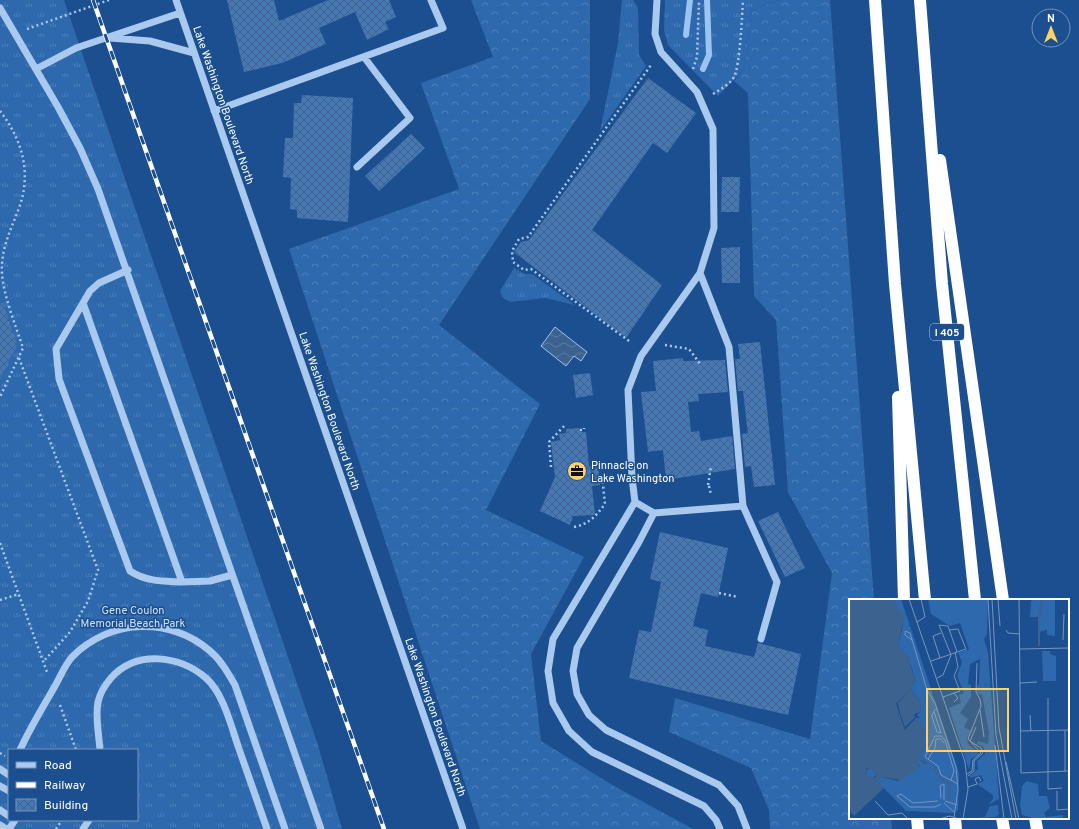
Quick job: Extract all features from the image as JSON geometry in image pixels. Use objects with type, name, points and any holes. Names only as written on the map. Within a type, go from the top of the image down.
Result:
[{"type":"highway","points":[[875,0],[895,284],[925,599]]},
{"type":"highway","name":"I 405","points":[[920,0],[942,284],[975,599]]},
{"type":"highway","points":[[925,64],[961,298],[1003,599]]},
{"type":"highway","points":[[895,284],[904,599]]},
{"type":"highway","points":[[917,819],[918,829]]},
{"type":"highway","points":[[955,819],[956,829]]},
{"type":"highway","points":[[1002,819],[1004,829]]},
{"type":"highway","points":[[1035,819],[1037,829]]},
{"type":"street","name":"Lake Washington Boulevard North","points":[[176,0],[463,829]]},
{"type":"street","points":[[214,111],[443,28],[431,0]]},
{"type":"street","points":[[657,0],[655,34],[661,52],[696,92],[713,129],[714,228],[700,273],[641,356],[628,390],[632,478],[635,502],[553,639],[548,671],[553,702],[569,731],[592,752],[704,806],[716,820],[720,829]]},
{"type":"street","points":[[0,8],[36,69],[86,162],[98,189],[128,270],[232,575],[321,829]]},
{"type":"street","points":[[36,69],[76,48],[180,13]]},
{"type":"street","points":[[106,38],[150,41],[194,53]]},
{"type":"street","points":[[357,167],[410,118],[364,57]]},
{"type":"street","points":[[128,270],[98,283],[83,303],[56,349],[59,379],[130,571],[139,577],[154,581],[182,582],[210,580],[232,575]]},
{"type":"street","points":[[700,273],[729,347],[743,506],[776,582],[761,639]]},
{"type":"street","points":[[83,303],[182,582]]},
{"type":"street","points":[[635,502],[654,513],[743,506]]},
{"type":"street","points":[[654,513],[640,542],[577,648],[573,671],[577,694],[589,715],[606,730],[719,785],[738,806],[747,829]]},
{"type":"street","points":[[21,749],[71,658],[84,646],[106,634],[127,627],[147,626],[176,631],[190,637],[211,652],[223,665],[235,685],[285,829]]},
{"type":"street","points":[[100,749],[97,725],[98,702],[104,686],[120,669],[142,659],[162,658],[185,666],[207,678],[222,700],[267,829]]},
{"type":"street","points":[[0,825],[8,829],[14,821]]},
{"type":"path","points":[[26,30],[109,0]]},
{"type":"path","points":[[686,79],[694,67],[697,57],[699,0]]},
{"type":"path","points":[[701,101],[727,86],[735,76],[743,0]]},
{"type":"path","points":[[629,342],[531,269],[524,270],[513,262],[512,251],[519,239],[528,237],[651,65]]},
{"type":"path","points":[[0,110],[18,140],[25,165],[25,187],[4,246],[1,267],[7,295],[23,348],[0,397]]},
{"type":"path","points":[[660,345],[678,346],[689,349],[701,366]]},
{"type":"path","points":[[19,358],[98,570],[88,601],[70,632],[43,662]]},
{"type":"path","points":[[551,467],[549,442],[565,425]]},
{"type":"path","points":[[580,430],[584,430],[584,428]]},
{"type":"path","points":[[711,466],[709,486],[712,498]]},
{"type":"path","points":[[574,527],[581,526],[594,519],[605,504],[602,476],[599,477]]},
{"type":"path","points":[[0,543],[76,749]]},
{"type":"path","points":[[719,593],[738,597]]},
{"type":"path","points":[[0,600],[18,594]]},
{"type":"green space","name":"Gene Coulon Memorial Beach Park","points":[[0,0],[64,0],[318,745],[342,829],[0,829]]},
{"type":"green space","points":[[471,0],[590,0],[590,99],[439,325],[540,404],[486,510],[584,557],[531,654],[541,741],[614,786],[693,829],[480,829],[289,249],[459,189],[421,83],[493,57]]},
{"type":"green space","points":[[622,0],[633,0],[638,8],[639,55],[646,66],[600,131],[618,43]]},
{"type":"green space","points":[[665,0],[779,0],[752,10],[744,69],[718,96],[668,45],[664,30]]},
{"type":"green space","points":[[779,0],[830,0],[874,599],[849,599],[849,819],[891,819],[892,829],[770,829],[769,810],[751,768],[669,732],[675,698],[810,739],[832,573],[788,492],[776,320],[754,296],[748,93],[734,81],[744,69],[752,10]]},
{"type":"green space","points":[[514,268],[525,274],[532,274],[575,305],[545,298],[510,302],[503,298],[500,291]]},
{"type":"water","points":[[555,327],[587,352],[581,361],[574,356],[566,366],[541,346]]},
{"type":"building","points":[[227,0],[274,0],[279,21],[328,0],[389,0],[396,17],[385,22],[389,29],[367,40],[355,12],[319,28],[326,44],[282,63],[244,72]]},
{"type":"building","points":[[648,78],[696,113],[667,153],[653,143],[592,230],[662,285],[626,338],[514,252],[521,242],[529,240]]},
{"type":"building","points":[[302,95],[353,98],[348,222],[297,218],[297,210],[290,209],[291,178],[283,177],[285,138],[293,138],[294,103],[301,103]]},
{"type":"building","points":[[411,134],[425,148],[379,191],[365,176]]},
{"type":"building","points":[[722,177],[740,177],[739,212],[721,212]]},
{"type":"building","points":[[740,247],[740,283],[722,283],[721,248]]},
{"type":"building","points":[[0,303],[3,303],[17,345],[0,379]]},
{"type":"building","points":[[760,342],[775,485],[754,487],[751,466],[745,467],[742,434],[748,433],[743,391],[738,391],[735,359],[740,359],[738,344]]},
{"type":"building","points":[[683,358],[683,361],[725,360],[728,392],[698,394],[699,401],[688,402],[691,432],[699,431],[701,441],[732,436],[735,469],[666,480],[663,450],[648,452],[641,392],[656,391],[653,361]]},
{"type":"building","points":[[590,373],[593,395],[576,398],[573,375]]},
{"type":"building","name":"Pinnacle on Lake Washington","points":[[580,428],[580,432],[586,432],[589,466],[598,464],[600,485],[592,486],[595,515],[573,516],[570,525],[540,511],[555,477],[551,442],[560,440],[559,434],[566,433],[566,429]]},
{"type":"building","points":[[778,512],[805,568],[785,577],[758,521]]},
{"type":"building","points":[[660,532],[728,548],[718,597],[701,593],[693,626],[708,630],[705,646],[754,657],[758,643],[801,654],[788,715],[629,678],[639,630],[651,632],[661,582],[650,579]]},
{"type":"waterway","points":[[686,35],[690,0]]},
{"type":"waterway","points":[[703,69],[709,55],[707,0]]},
{"type":"railway","points":[[93,0],[384,829]]},
{"type":"place","name":"Pinnacle on Lake Washington","points":[[577,471]]}]
